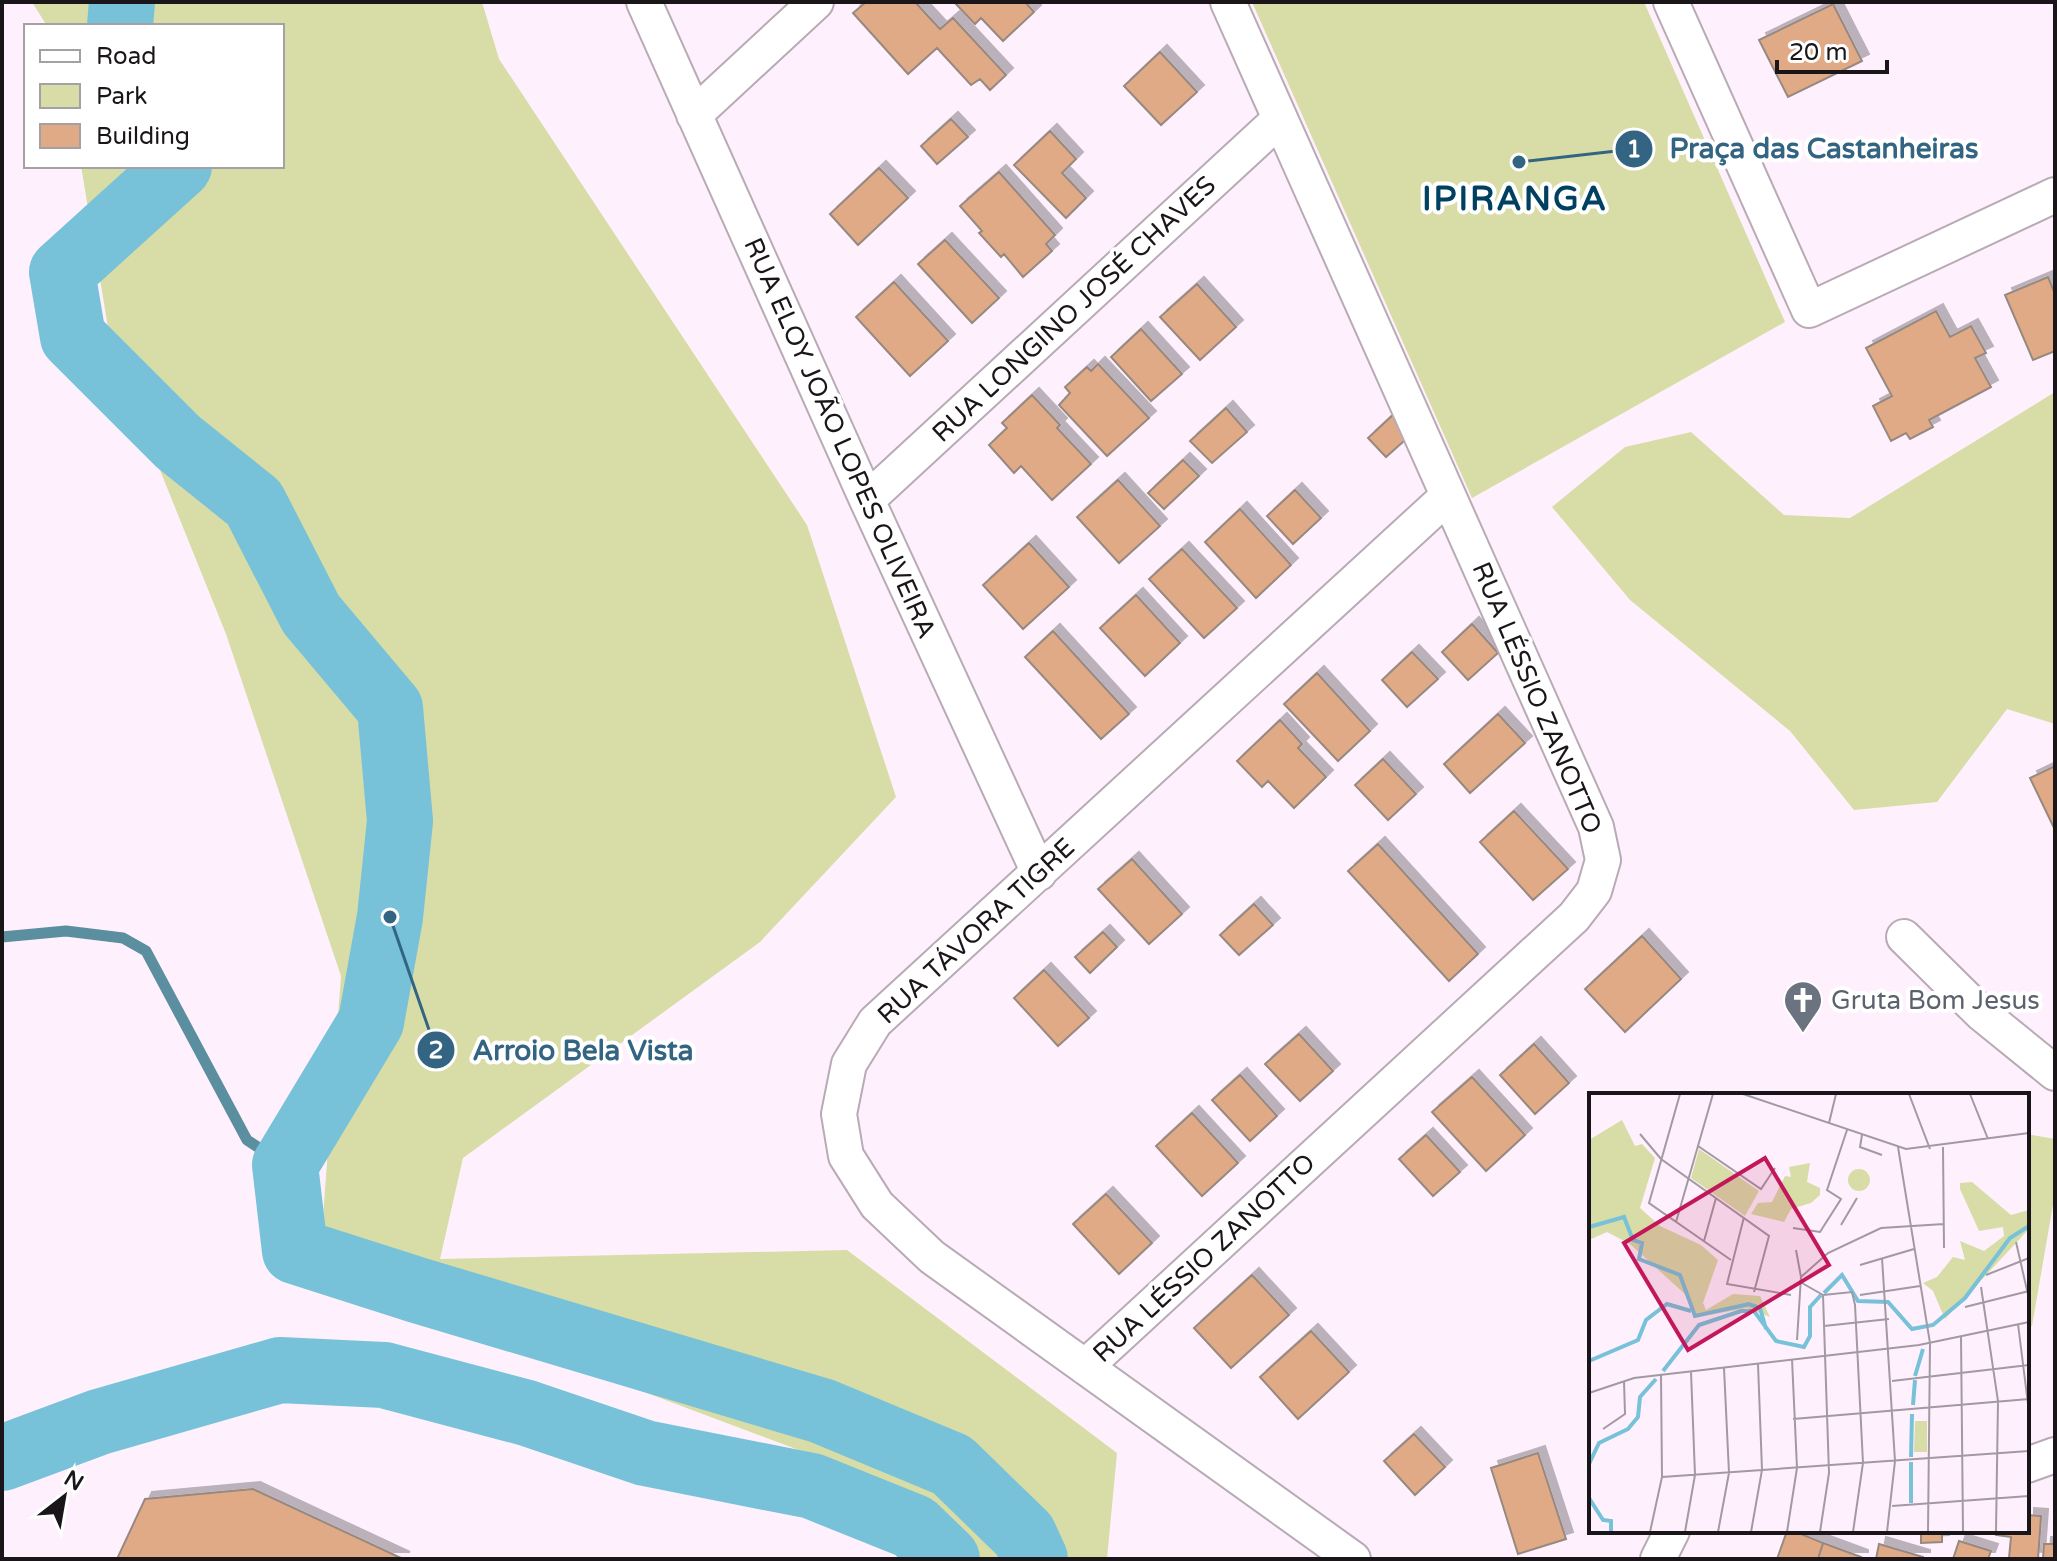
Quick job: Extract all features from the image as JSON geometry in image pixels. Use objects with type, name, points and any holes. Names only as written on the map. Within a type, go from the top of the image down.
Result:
[{"type":"street","name":"RUA ELOY JOÃO LOPES OLIVEIRA","points":[[644,2],[867,500],[1039,873]]},
{"type":"street","points":[[694,115],[816,2]]},
{"type":"street","name":"RUA LÉSSIO ZANOTTO","points":[[1085,1367],[1574,917],[1594,891],[1603,860],[1596,827],[1228,2]]},
{"type":"street","points":[[1671,2],[1809,310],[2055,195]]},
{"type":"street","name":"RUA LONGINO JOSÉ CHAVES","points":[[867,500],[1280,119]]},
{"type":"street","name":"RUA TÁVORA TIGRE","points":[[1353,1559],[932,1257],[877,1205],[846,1156],[839,1114],[849,1064],[875,1022],[1448,496]]},
{"type":"street","points":[[1904,937],[1981,1013],[2055,1073]]},
{"type":"street","points":[[2029,1464],[2055,1455]]},
{"type":"street","points":[[1658,1559],[1671,1533]]},
{"type":"green space","points":[[32,2],[482,2],[499,59],[807,525],[896,797],[760,942],[463,1158],[440,1259],[847,1250],[1117,1453],[1107,1559],[956,1559],[903,1489],[319,1270],[341,976],[226,634],[112,351],[81,168],[284,168],[284,24],[46,24]]},
{"type":"green space","points":[[1252,2],[1644,2],[1785,322],[1472,498]]},
{"type":"green space","points":[[2055,392],[2055,724],[2007,709],[1937,802],[1854,810],[1790,731],[1630,600],[1552,507],[1625,447],[1691,432],[1784,515],[1850,518]]},
{"type":"green space","points":[[2029,1134],[2055,1139],[2055,1193],[2032,1326],[2029,1325]]},
{"type":"building","points":[[866,2],[915,2],[940,29],[953,18],[1006,75],[990,90],[980,79],[971,85],[937,48],[908,74],[853,13]]},
{"type":"building","points":[[954,2],[1025,2],[1034,12],[1003,41],[981,18],[975,24]]},
{"type":"building","points":[[1833,4],[1862,61],[1788,97],[1759,40]]},
{"type":"building","points":[[1160,52],[1197,92],[1161,125],[1124,86]]},
{"type":"building","points":[[951,119],[968,137],[937,164],[921,146]]},
{"type":"building","points":[[1050,131],[1076,159],[1062,173],[1086,198],[1066,218],[1014,165]]},
{"type":"building","points":[[879,168],[908,198],[858,245],[830,214]]},
{"type":"building","points":[[999,172],[1055,235],[1046,244],[1052,251],[1023,277],[1004,254],[1001,257],[979,233],[982,231],[960,206]]},
{"type":"building","points":[[945,240],[999,298],[972,323],[918,264]]},
{"type":"building","points":[[2048,277],[2055,294],[2055,351],[2033,360],[2005,295]]},
{"type":"building","points":[[894,282],[948,341],[910,376],[856,317]]},
{"type":"building","points":[[1197,284],[1236,327],[1200,360],[1160,317]]},
{"type":"building","points":[[1936,311],[1950,337],[1971,326],[1986,353],[1975,358],[1991,387],[1929,420],[1933,427],[1910,439],[1906,433],[1891,441],[1873,406],[1892,396],[1866,348]]},
{"type":"building","points":[[1141,329],[1182,374],[1151,401],[1111,357]]},
{"type":"building","points":[[1098,364],[1149,418],[1107,456],[1059,405],[1070,393],[1065,387],[1087,367],[1091,371]]},
{"type":"building","points":[[1032,395],[1060,425],[1057,428],[1091,464],[1052,500],[1021,466],[1014,473],[989,445],[1007,428],[1002,423]]},
{"type":"building","points":[[1226,408],[1247,432],[1212,463],[1190,441]]},
{"type":"building","points":[[1395,413],[1413,433],[1386,457],[1368,438]]},
{"type":"building","points":[[1183,460],[1199,476],[1164,509],[1148,493]]},
{"type":"building","points":[[1118,480],[1160,526],[1119,563],[1077,517]]},
{"type":"building","points":[[1295,490],[1321,518],[1293,544],[1267,516]]},
{"type":"building","points":[[1240,509],[1291,565],[1256,598],[1205,542]]},
{"type":"building","points":[[1029,543],[1069,587],[1023,629],[983,585]]},
{"type":"building","points":[[1182,549],[1237,608],[1204,638],[1149,579]]},
{"type":"building","points":[[1136,595],[1180,643],[1145,676],[1100,628]]},
{"type":"building","points":[[1472,624],[1498,653],[1468,680],[1442,652]]},
{"type":"building","points":[[1053,631],[1129,714],[1101,739],[1025,657]]},
{"type":"building","points":[[1412,652],[1438,679],[1407,707],[1382,680]]},
{"type":"building","points":[[1317,673],[1370,731],[1338,761],[1284,704]]},
{"type":"building","points":[[1498,714],[1525,743],[1470,793],[1444,764]]},
{"type":"building","points":[[1280,720],[1302,744],[1298,748],[1326,777],[1294,808],[1268,781],[1262,787],[1237,761]]},
{"type":"building","points":[[1383,759],[1416,794],[1388,820],[1355,785]]},
{"type":"building","points":[[2055,766],[2055,830],[2030,778]]},
{"type":"building","points":[[1514,811],[1568,869],[1533,900],[1480,842]]},
{"type":"building","points":[[1378,844],[1478,954],[1449,981],[1348,871]]},
{"type":"building","points":[[1132,859],[1182,914],[1149,944],[1098,889]]},
{"type":"building","points":[[1254,904],[1273,925],[1239,955],[1220,935]]},
{"type":"building","points":[[1103,932],[1117,947],[1090,973],[1075,957]]},
{"type":"building","points":[[1642,936],[1681,979],[1625,1032],[1585,989]]},
{"type":"building","points":[[1044,970],[1089,1018],[1058,1046],[1014,998]]},
{"type":"building","points":[[1299,1034],[1333,1071],[1300,1101],[1265,1064]]},
{"type":"building","points":[[1534,1044],[1569,1083],[1535,1114],[1500,1075]]},
{"type":"building","points":[[1240,1075],[1277,1116],[1250,1141],[1212,1100]]},
{"type":"building","points":[[1472,1077],[1525,1135],[1486,1171],[1432,1112]]},
{"type":"building","points":[[1192,1113],[1238,1163],[1202,1196],[1156,1146]]},
{"type":"building","points":[[1426,1135],[1460,1172],[1433,1196],[1399,1159]]},
{"type":"building","points":[[1106,1194],[1152,1243],[1119,1274],[1073,1224]]},
{"type":"building","points":[[1252,1275],[1289,1315],[1231,1368],[1194,1328]]},
{"type":"building","points":[[1311,1331],[1349,1372],[1298,1419],[1260,1377]]},
{"type":"building","points":[[1414,1434],[1445,1467],[1415,1495],[1384,1461]]},
{"type":"building","points":[[1538,1453],[1566,1539],[1518,1554],[1491,1468]]},
{"type":"building","points":[[253,1489],[403,1559],[117,1559],[145,1499]]},
{"type":"building","points":[[2029,1515],[2041,1516],[2038,1559],[2009,1558],[2011,1537],[1996,1535],[2029,1533]]},
{"type":"building","points":[[1786,1533],[1799,1533],[1823,1543],[1818,1559],[1777,1559]]},
{"type":"building","points":[[1921,1533],[1942,1533],[1942,1542],[1921,1543]]},
{"type":"building","points":[[1959,1541],[1991,1551],[1988,1559],[1953,1559]]},
{"type":"building","points":[[1823,1543],[1861,1557],[1861,1559],[1818,1559]]},
{"type":"building","points":[[1879,1544],[1923,1557],[1923,1559],[1876,1559]]},
{"type":"building","points":[[2044,1544],[2055,1544],[2055,1559],[2043,1559]]},
{"type":"waterway","points":[[120,24],[122,2]]},
{"type":"waterway","points":[[177,168],[62,272],[73,337],[178,442],[254,503],[311,614],[390,708],[400,821],[390,917],[371,1022],[285,1165],[295,1251],[822,1411],[952,1465],[1024,1535],[1035,1559]]},
{"type":"waterway","points":[[2,937],[66,931],[123,938],[146,951],[247,1140],[285,1165]]},
{"type":"waterway","points":[[2,1458],[99,1422],[280,1370],[384,1375],[527,1413],[645,1453],[812,1486],[914,1527],[947,1559]]},
{"type":"place","name":"Praça das Castanheiras","points":[[1519,162]]},
{"type":"place","name":"Arroio Bela Vista","points":[[390,917]]},
{"type":"place","name":"Gruta Bom Jesus","points":[[1803,1034]]},
{"type":"district","name":"IPIRANGA","points":[[1515,199]]}]
